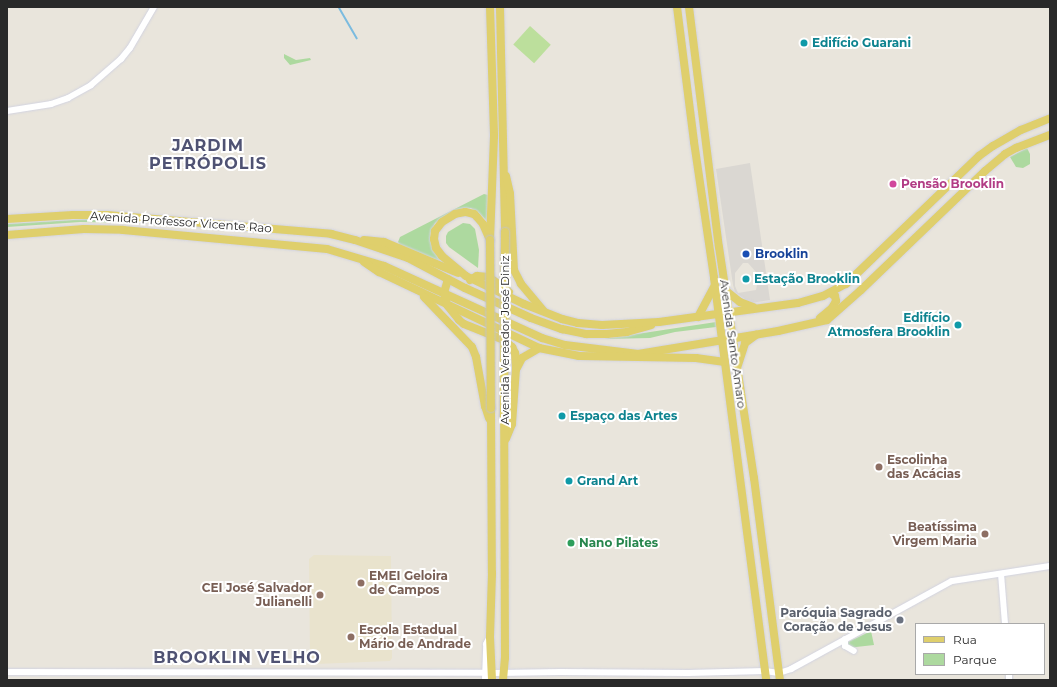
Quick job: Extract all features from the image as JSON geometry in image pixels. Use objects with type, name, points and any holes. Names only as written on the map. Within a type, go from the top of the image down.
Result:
[{"type":"main road","name":"Avenida Vereador José Diniz","points":[[488,677],[492,552],[491,235],[494,136],[490,7]]},
{"type":"main road","name":"Avenida Vereador José Diniz","points":[[500,7],[504,232],[506,658],[504,678]]},
{"type":"main road","name":"Avenida Santo Amaro","points":[[677,7],[694,142],[715,284],[766,680]]},
{"type":"main road","name":"Avenida Santo Amaro","points":[[689,7],[725,290],[755,486],[780,677]]},
{"type":"main road","name":"Avenida Professor Vicente Rao","points":[[7,219],[73,215],[146,218],[308,231],[355,240],[384,242],[468,277],[524,304],[562,319],[590,325],[659,322],[798,303],[830,293],[853,278],[979,156],[1015,134],[1050,118]]},
{"type":"main road","name":"Avenida Professor Vicente Rao","points":[[7,235],[84,230],[123,230],[327,249],[355,256],[384,266],[462,301],[522,331],[542,338],[565,345],[638,354],[820,323],[835,314],[985,170],[1005,154],[1029,142],[1050,135]]},
{"type":"main road","points":[[502,165],[510,194],[514,270],[521,284],[545,312]]},
{"type":"main road","points":[[471,317],[462,301],[468,277],[438,251],[434,243],[434,234],[442,222],[455,214],[465,212],[477,216],[491,235]]},
{"type":"main road","name":"Avenida Professor Vicente Rao","points":[[355,240],[408,258],[465,288],[531,318],[562,329],[586,334],[627,332],[659,322]]},
{"type":"main road","name":"Avenida Professor Vicente Rao","points":[[355,256],[379,272],[539,348],[579,356],[606,358]]},
{"type":"main road","points":[[448,279],[444,293],[447,305],[464,324],[508,343],[515,353],[516,368],[512,424],[505,443]]},
{"type":"main road","points":[[698,317],[715,284]]},
{"type":"main road","points":[[418,290],[462,334],[472,347],[476,357],[485,406],[491,422]]},
{"type":"main road","points":[[725,290],[740,302],[758,308]]},
{"type":"main road","points":[[811,324],[835,305],[836,298],[830,293]]},
{"type":"main road","points":[[737,370],[745,343],[760,333]]},
{"type":"main road","points":[[516,368],[522,358],[539,348]]},
{"type":"main road","points":[[656,352],[685,358]]},
{"type":"main road","points":[[606,358],[638,354]]},
{"type":"main road","points":[[606,358],[685,358],[711,359],[725,362]]},
{"type":"street","points":[[7,111],[51,104],[68,98],[91,85],[114,67],[126,53],[154,7]]},
{"type":"street","points":[[7,672],[303,672],[504,678],[765,671],[780,677],[791,669],[952,581],[1050,566]]},
{"type":"street","points":[[1001,574],[1005,623]]},
{"type":"street","points":[[845,639],[845,646],[854,651]]},
{"type":"shaded area","points":[[750,163],[770,300],[750,303],[735,292],[716,169]],"holes":[[[743,263],[748,263],[756,272],[756,290],[738,293],[735,286],[735,273]]]},
{"type":"shaded area","points":[[314,555],[391,556],[392,658],[390,661],[316,664],[312,662],[310,658],[309,559]]},
{"type":"green space","points":[[530,26],[551,45],[534,63],[513,45]]},
{"type":"green space","points":[[284,54],[296,60],[310,58],[311,60],[290,65],[284,58]]},
{"type":"green space","points":[[1027,148],[1030,154],[1030,164],[1023,168],[1016,167],[1010,157]]},
{"type":"green space","points":[[484,194],[488,195],[487,221],[471,208],[460,209],[435,223],[430,234],[433,248],[445,264],[400,245],[398,242],[400,237]]},
{"type":"green space","points":[[90,219],[146,223],[80,222],[7,227],[7,224]]},
{"type":"green space","points":[[463,223],[470,224],[475,229],[479,250],[478,268],[449,247],[446,243],[446,236],[448,232]]},
{"type":"green space","points":[[716,322],[716,327],[675,332],[650,338],[604,339]]},
{"type":"green space","points":[[871,631],[874,645],[847,648],[846,643]]},
{"type":"waterway","points":[[339,7],[357,38]]},
{"type":"place","name":"Edifício Guarani","points":[[804,43]]},
{"type":"place","name":"Pensão Brooklin","points":[[893,184]]},
{"type":"place","name":"Brooklin","points":[[746,254]]},
{"type":"place","name":"Estação Brooklin","points":[[746,279]]},
{"type":"place","name":"Edifício Atmosfera Brooklin","points":[[958,325]]},
{"type":"place","name":"Espaço das Artes","points":[[562,416]]},
{"type":"place","name":"Escolinha das Acácias","points":[[879,467]]},
{"type":"place","name":"Grand Art","points":[[569,481]]},
{"type":"place","name":"Beatíssima Virgem Maria","points":[[985,534]]},
{"type":"place","name":"Nano Pilates","points":[[571,543]]},
{"type":"place","name":"EMEI Geloira de Campos","points":[[361,583]]},
{"type":"place","name":"CEI José Salvador Julianelli","points":[[320,595]]},
{"type":"place","name":"Paróquia Sagrado Coração de Jesus","points":[[900,620]]},
{"type":"place","name":"Escola Estadual Mário de Andrade","points":[[351,637]]},
{"type":"district","name":"JARDIM PETRÓPOLIS","points":[[208,155]]},
{"type":"district","name":"BROOKLIN VELHO","points":[[237,658]]}]
